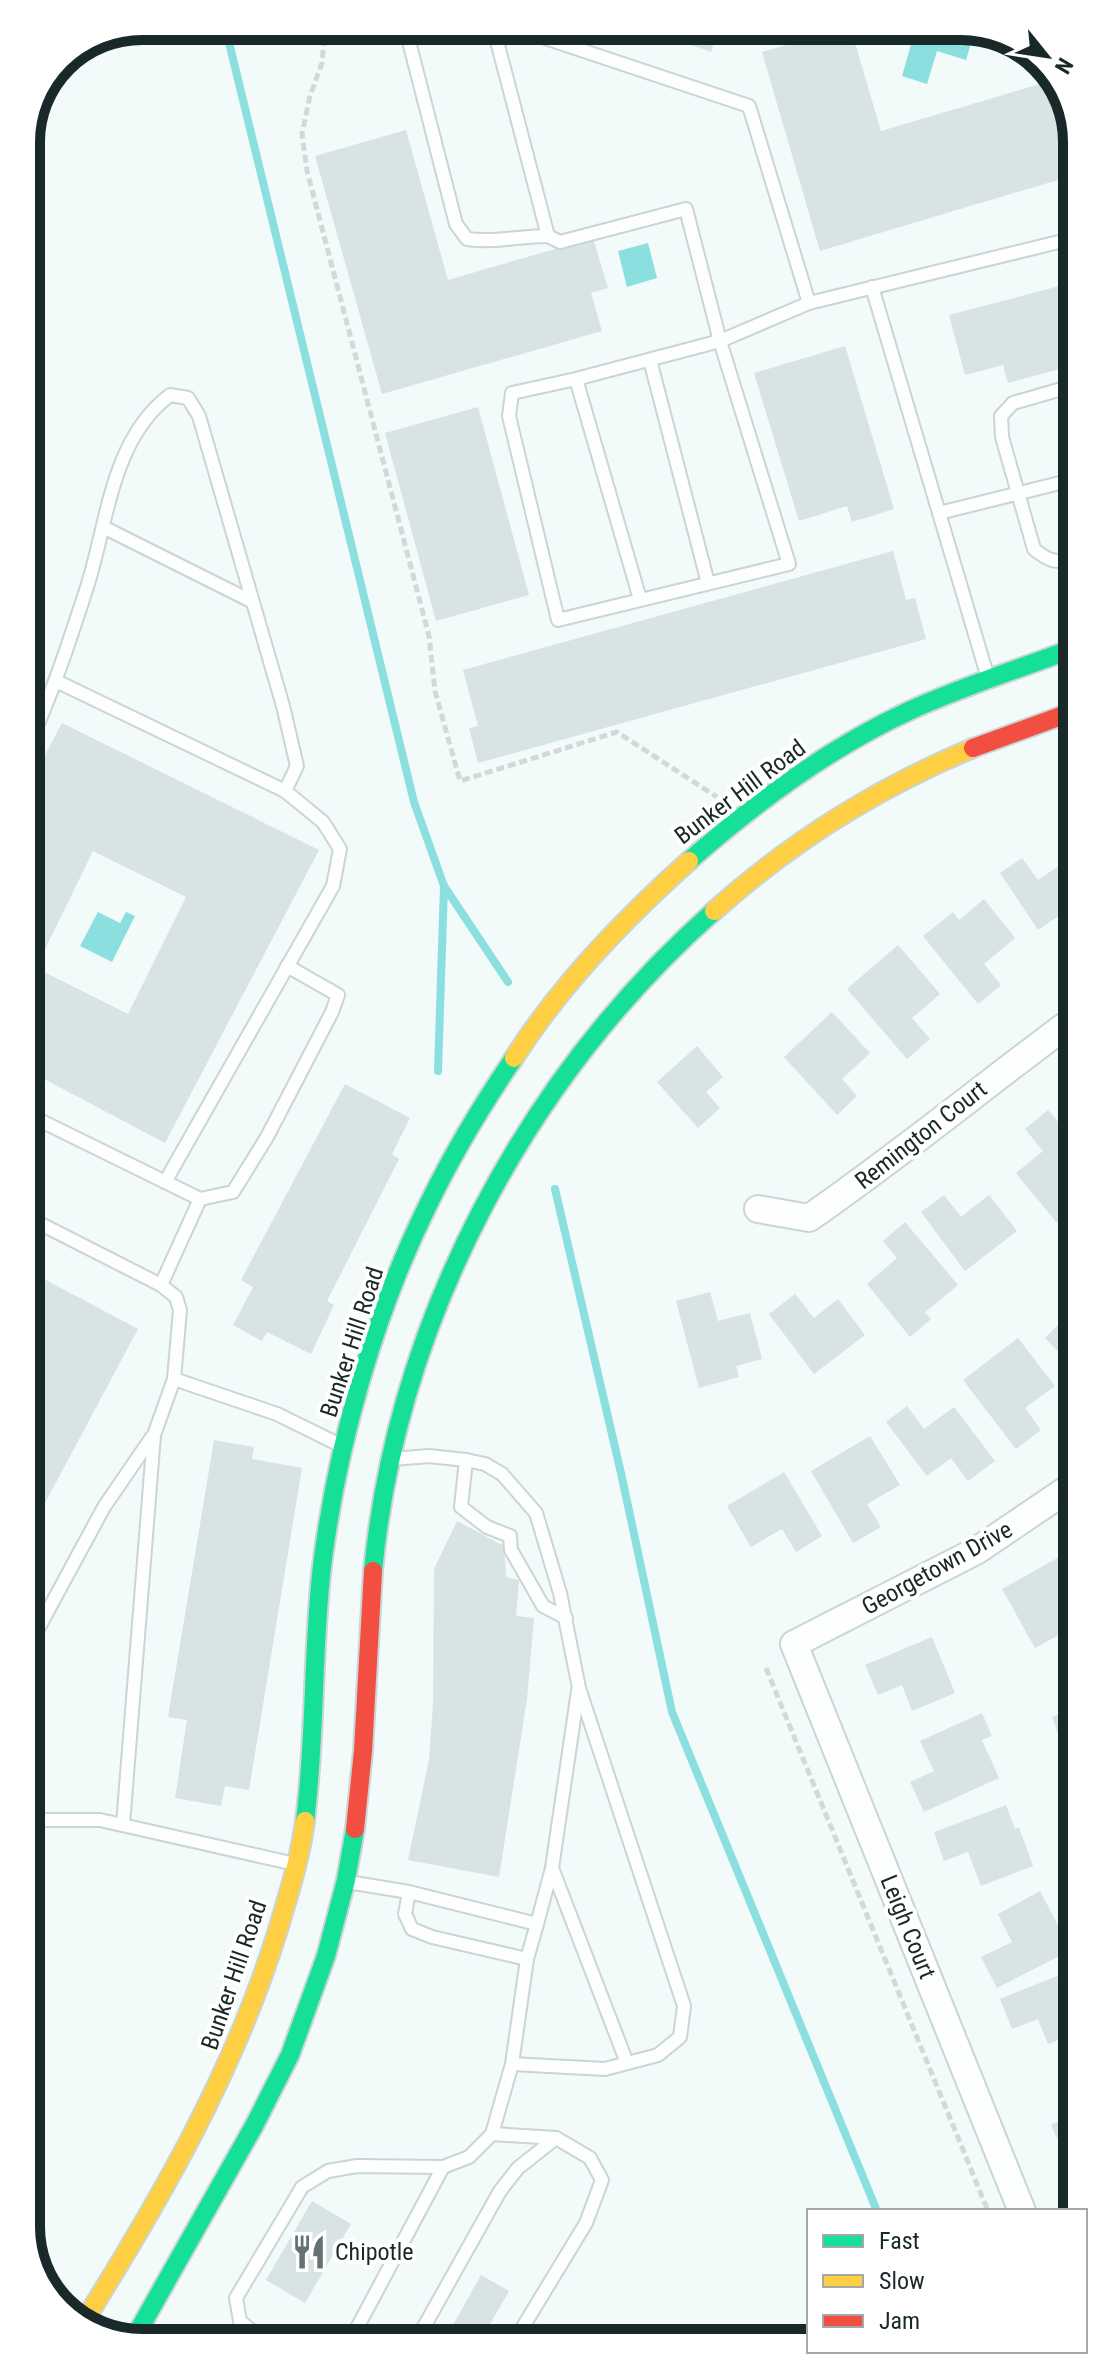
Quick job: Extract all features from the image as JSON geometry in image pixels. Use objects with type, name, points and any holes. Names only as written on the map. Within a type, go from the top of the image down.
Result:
[{"type":"main road","name":"Bunker Hill Road","points":[[139,2329],[281,2075],[307,2010],[339,1879],[356,1828],[363,1766],[374,1552],[367,1453],[358,1392],[416,1228],[477,1112],[513,1054],[553,1000],[647,897],[705,846],[827,756],[892,719],[1063,652]]},
{"type":"main road","name":"Bunker Hill Road","points":[[89,2313],[203,2117],[243,2033],[303,1867],[315,1732],[321,1576],[336,1484],[367,1453],[406,1397],[457,1259],[482,1208],[532,1124],[610,1016],[664,956],[740,887],[796,843],[892,785],[985,743],[1063,715]]},
{"type":"street","name":"Remington Court","points":[[758,1209],[809,1218],[885,1166],[986,1084],[1063,1027]]},
{"type":"street","name":"Georgetown Drive","points":[[794,1644],[976,1551],[1063,1492]]},
{"type":"street","name":"Leigh Court","points":[[794,1644],[1021,2209]]},
{"type":"lane","points":[[409,40],[456,224],[467,239],[489,242],[522,236],[548,236],[560,242],[686,209],[720,341],[789,564],[558,620],[509,416],[512,393],[720,341],[809,303],[1063,241]]},
{"type":"lane","points":[[497,40],[548,236]]},
{"type":"lane","points":[[551,40],[749,106],[809,303]]},
{"type":"lane","points":[[872,287],[989,681]]},
{"type":"lane","points":[[650,360],[708,583]]},
{"type":"lane","points":[[576,379],[640,599]]},
{"type":"lane","points":[[1063,389],[1013,403],[1001,416],[1002,437],[1034,549],[1044,558],[1063,562]]},
{"type":"lane","points":[[40,718],[56,681],[89,580],[120,463],[151,409],[170,395],[188,398],[199,416],[283,706],[297,766],[285,791]]},
{"type":"lane","points":[[939,513],[1063,482]]},
{"type":"lane","points":[[103,527],[253,602]]},
{"type":"lane","points":[[56,681],[285,791],[323,822],[340,849],[333,886],[165,1182]]},
{"type":"lane","points":[[40,1120],[200,1199],[233,1192],[267,1137],[338,995],[287,966]]},
{"type":"lane","points":[[161,1285],[200,1199]]},
{"type":"lane","points":[[40,1224],[161,1285],[176,1297],[180,1310],[174,1379],[154,1435],[123,1825]]},
{"type":"lane","points":[[174,1379],[277,1414],[367,1453],[429,1456],[485,1464],[502,1474],[536,1513],[566,1618],[579,1688],[684,2006],[680,2037],[658,2055],[605,2069],[512,2064]]},
{"type":"lane","points":[[40,1622],[104,1507],[154,1435]]},
{"type":"lane","points":[[466,1460],[461,1507],[487,1527],[510,1536],[511,1550],[543,1606],[566,1618]]},
{"type":"lane","points":[[250,2329],[240,2321],[236,2298],[302,2187],[328,2171],[357,2166],[443,2167],[469,2157],[492,2134],[512,2064],[527,1959],[552,1868],[579,1688]]},
{"type":"lane","points":[[40,1820],[100,1820],[303,1867]]},
{"type":"lane","points":[[552,1868],[627,2063]]},
{"type":"lane","points":[[339,1879],[409,1892],[537,1924]]},
{"type":"lane","points":[[409,1892],[405,1914],[412,1929],[432,1937],[527,1959]]},
{"type":"lane","points":[[492,2134],[556,2138],[590,2158],[602,2180],[586,2223],[522,2329]]},
{"type":"lane","points":[[423,2329],[500,2191],[518,2168],[556,2138]]},
{"type":"lane","points":[[356,2329],[443,2167]]},
{"type":"path","points":[[324,40],[322,63],[310,96],[302,134],[307,171],[429,636],[435,691],[460,781],[617,732],[711,791],[724,803]]},
{"type":"path","points":[[766,1668],[987,2209]]},
{"type":"water","points":[[909,40],[972,41],[966,60],[937,51],[927,84],[902,76],[912,41]]},
{"type":"water","points":[[648,243],[657,278],[627,287],[618,251]]},
{"type":"water","points":[[98,912],[120,923],[126,912],[135,916],[112,962],[80,946]]},
{"type":"building","points":[[677,40],[715,40],[711,52]]},
{"type":"building","points":[[803,40],[854,40],[881,131],[1007,94],[1051,96],[1061,122],[1063,178],[820,251],[762,52]]},
{"type":"building","points":[[406,130],[448,280],[593,238],[608,288],[591,293],[602,331],[382,394],[315,156]]},
{"type":"building","points":[[1063,285],[1063,368],[1008,383],[1003,365],[965,375],[949,315]]},
{"type":"building","points":[[845,346],[894,509],[852,522],[847,506],[799,521],[754,373]]},
{"type":"building","points":[[478,407],[529,595],[436,621],[385,433]]},
{"type":"building","points":[[893,551],[906,600],[915,598],[926,639],[478,763],[469,728],[478,726],[463,670]]},
{"type":"building","points":[[62,723],[319,850],[165,1143],[40,1077],[40,970],[128,1014],[186,897],[93,851],[40,960],[40,764]]},
{"type":"building","points":[[1022,858],[1038,880],[1063,863],[1063,913],[1038,930],[1000,873]]},
{"type":"building","points":[[984,899],[1015,938],[984,964],[1001,985],[978,1004],[923,936],[953,912],[959,920]]},
{"type":"building","points":[[898,945],[940,994],[912,1018],[930,1039],[907,1059],[847,989]]},
{"type":"building","points":[[832,1012],[870,1053],[842,1079],[857,1096],[837,1115],[784,1057]]},
{"type":"building","points":[[697,1046],[723,1077],[706,1092],[720,1108],[698,1128],[657,1082]]},
{"type":"building","points":[[345,1084],[410,1118],[392,1154],[399,1159],[327,1301],[334,1305],[311,1354],[267,1332],[262,1341],[233,1325],[253,1287],[241,1280]]},
{"type":"building","points":[[1048,1110],[1063,1128],[1063,1218],[1057,1223],[1016,1173],[1043,1151],[1025,1129]]},
{"type":"building","points":[[944,1195],[961,1217],[989,1195],[1017,1231],[965,1271],[921,1212]]},
{"type":"building","points":[[905,1222],[958,1285],[925,1312],[931,1319],[910,1337],[867,1284],[897,1258],[883,1241]]},
{"type":"building","points":[[40,1277],[138,1329],[40,1512]]},
{"type":"building","points":[[710,1292],[718,1321],[750,1313],[762,1359],[736,1366],[739,1377],[699,1388],[676,1301]]},
{"type":"building","points":[[795,1294],[814,1318],[838,1299],[865,1335],[814,1374],[769,1314]]},
{"type":"building","points":[[1063,1320],[1063,1357],[1045,1338]]},
{"type":"building","points":[[1018,1338],[1055,1386],[1025,1408],[1041,1430],[1016,1449],[963,1380]]},
{"type":"building","points":[[907,1406],[924,1429],[954,1407],[995,1461],[968,1481],[951,1458],[927,1476],[886,1422]]},
{"type":"building","points":[[870,1436],[900,1485],[867,1504],[881,1527],[853,1543],[811,1471]]},
{"type":"building","points":[[214,1440],[254,1447],[252,1459],[302,1468],[249,1790],[225,1786],[221,1806],[175,1798],[187,1720],[168,1717]]},
{"type":"building","points":[[784,1472],[822,1536],[796,1552],[782,1529],[751,1547],[727,1506]]},
{"type":"building","points":[[457,1521],[504,1546],[506,1577],[519,1580],[516,1616],[534,1618],[527,1699],[499,1877],[408,1860],[429,1760],[433,1704],[434,1569]]},
{"type":"building","points":[[1063,1555],[1063,1633],[1035,1648],[1002,1589]]},
{"type":"building","points":[[932,1637],[955,1693],[912,1711],[902,1685],[878,1695],[865,1665]]},
{"type":"building","points":[[982,1713],[992,1736],[982,1740],[999,1778],[924,1812],[910,1782],[934,1771],[920,1741]]},
{"type":"building","points":[[1063,1713],[1063,1739],[1060,1740],[1052,1717]]},
{"type":"building","points":[[1006,1805],[1015,1829],[1019,1827],[1033,1866],[981,1886],[968,1852],[944,1861],[934,1832]]},
{"type":"building","points":[[1040,1891],[1063,1935],[1063,1954],[997,1988],[981,1957],[1012,1942],[998,1914]]},
{"type":"building","points":[[1063,1973],[1063,2038],[1048,2044],[1038,2019],[1012,2029],[1000,1999]]},
{"type":"building","points":[[1063,2119],[1063,2151],[1051,2125]]},
{"type":"building","name":"Chipotle","points":[[312,2201],[351,2224],[305,2303],[266,2280]]},
{"type":"building","points":[[481,2275],[509,2291],[487,2329],[451,2329]]},
{"type":"waterway","points":[[228,40],[414,802],[444,886],[508,982]]},
{"type":"waterway","points":[[438,1071],[444,886]]},
{"type":"waterway","points":[[555,1189],[621,1473],[672,1712],[876,2209]]},
{"type":"traffic: fast","points":[[689,861],[767,797],[852,741],[931,701],[1063,652]]},
{"type":"traffic: fast","points":[[373,1571],[387,1477],[410,1385],[442,1296],[482,1210],[530,1127],[585,1049],[646,977],[714,911]]},
{"type":"traffic: fast","points":[[305,1821],[322,1566],[337,1474],[360,1381],[391,1290],[428,1205],[468,1130],[514,1058]]},
{"type":"traffic: fast","points":[[139,2329],[254,2126],[290,2055],[326,1956],[346,1880],[355,1829]]},
{"type":"traffic: slow","points":[[714,911],[773,862],[836,819],[903,781],[973,748]]},
{"type":"traffic: slow","points":[[514,1058],[573,978],[641,906],[689,861]]},
{"type":"traffic: slow","points":[[89,2314],[193,2134],[239,2036],[277,1933],[297,1863],[305,1821]]},
{"type":"traffic: jam","points":[[973,748],[1063,715]]},
{"type":"traffic: jam","points":[[355,1829],[363,1751],[373,1571]]},
{"type":"place","name":"Chipotle","points":[[309,2252]]}]
